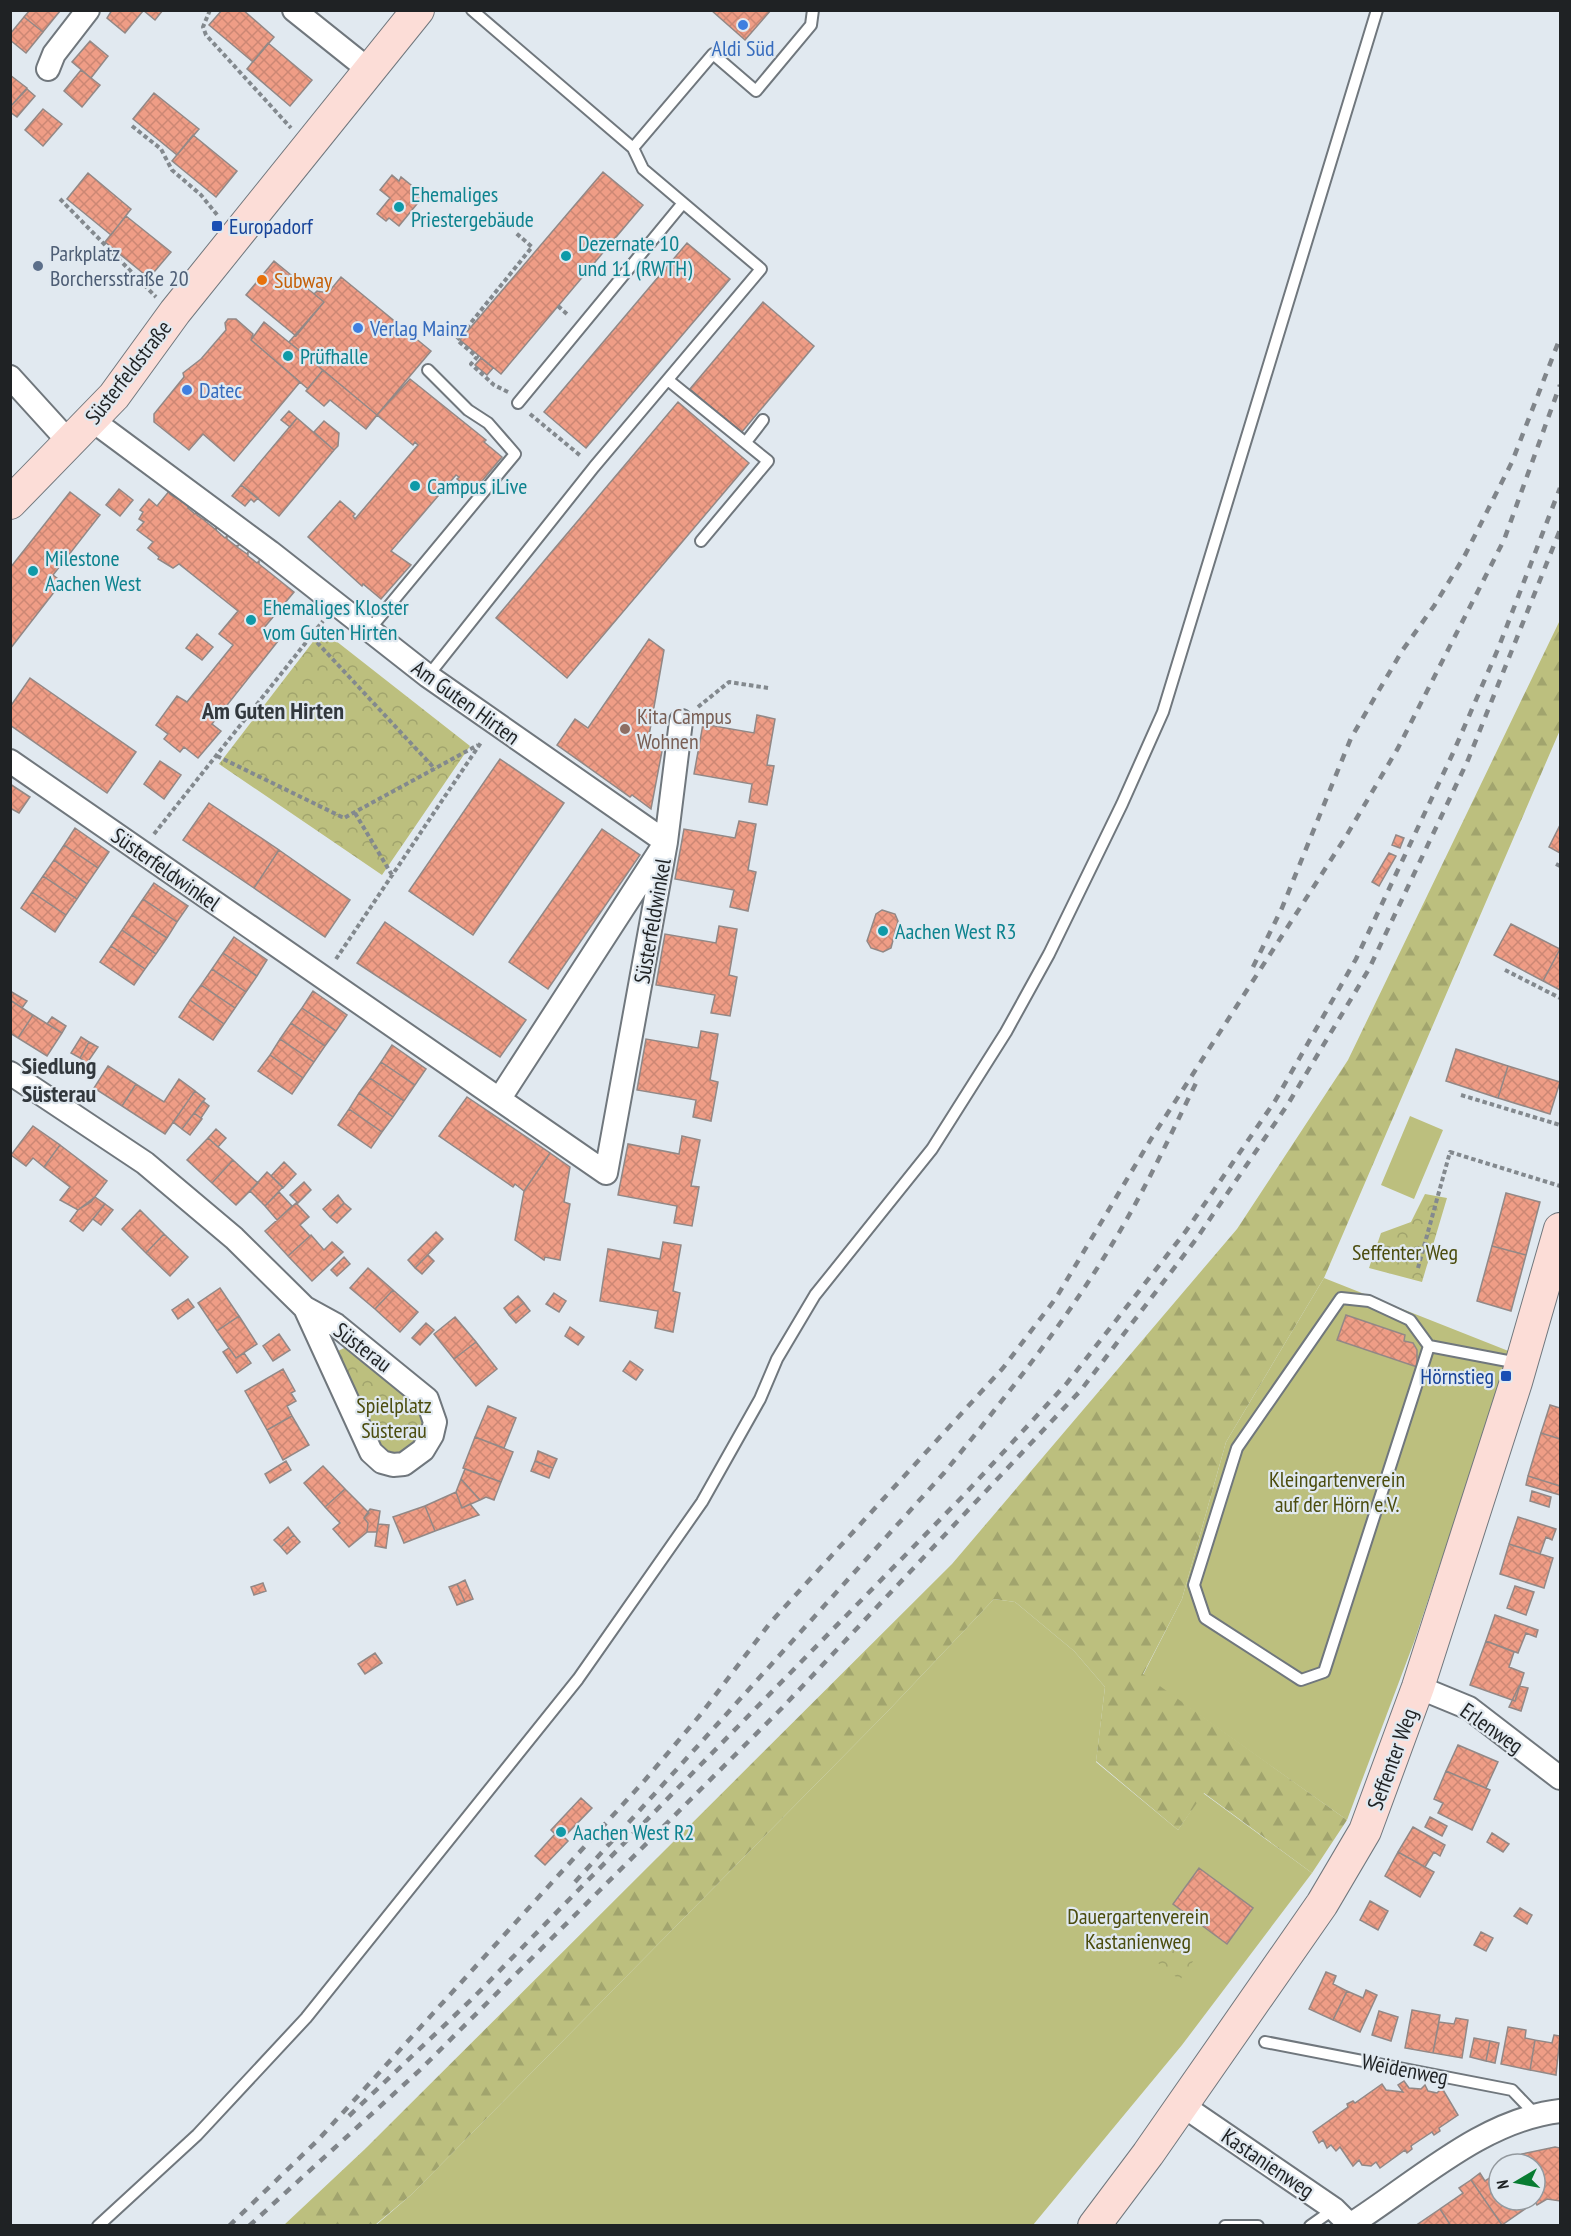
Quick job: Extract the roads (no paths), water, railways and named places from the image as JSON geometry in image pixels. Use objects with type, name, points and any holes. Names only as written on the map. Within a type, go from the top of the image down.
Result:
[{"type":"street","points":[[48,69],[54,54],[88,10]]},
{"type":"street","points":[[294,10],[369,69]]},
{"type":"street","name":"Süsterfeldstraße","points":[[10,502],[114,396],[174,312],[418,10]]},
{"type":"street","points":[[10,377],[70,443]]},
{"type":"street","name":"Am Guten Hirten","points":[[92,420],[428,676],[666,842]]},
{"type":"street","points":[[666,842],[681,721]]},
{"type":"street","name":"Süsterfeldwinkel","points":[[10,761],[606,1173],[666,842]]},
{"type":"street","name":"Süsterfeldwinkel","points":[[500,1098],[666,842]]},
{"type":"street","name":"Süsterau","points":[[10,1073],[145,1163],[234,1238],[305,1308],[336,1325],[428,1399],[435,1422],[432,1435],[423,1450],[404,1464],[393,1466],[382,1462],[371,1452],[305,1308]]},
{"type":"street","name":"Seffenter Weg","points":[[1094,2226],[1182,2105],[1349,1861],[1365,1831],[1418,1687],[1521,1364],[1560,1229]]},
{"type":"street","name":"Erlenweg","points":[[1418,1687],[1469,1708],[1560,1778]]},
{"type":"street","name":"Kastanienweg","points":[[1182,2105],[1345,2220]]},
{"type":"street","points":[[1345,2220],[1507,2123],[1536,2114],[1560,2111]]},
{"type":"lane","points":[[428,676],[594,467],[761,269],[643,169],[633,148],[472,10]]},
{"type":"lane","points":[[633,148],[713,54],[756,91],[811,25],[813,10]]},
{"type":"lane","points":[[98,2226],[197,2135],[306,2018],[578,1679],[702,1502],[760,1399],[777,1359],[815,1295],[933,1149],[1006,1032],[1065,922],[1163,712],[1377,10]]},
{"type":"lane","points":[[518,404],[683,203]]},
{"type":"lane","points":[[369,630],[515,454],[488,423],[468,410],[428,370]]},
{"type":"lane","points":[[668,380],[768,461],[701,541]]},
{"type":"lane","points":[[746,442],[763,420]]},
{"type":"lane","points":[[1429,1346],[1324,1672],[1301,1680],[1205,1618],[1194,1585],[1238,1448],[1341,1298],[1369,1300],[1410,1320],[1429,1346],[1521,1364]]},
{"type":"lane","name":"Weidenweg","points":[[1264,2042],[1512,2090],[1536,2114]]},
{"type":"lane","points":[[1310,2226],[1345,2220]]},
{"type":"lane","points":[[1225,2226],[1258,2226]]},
{"type":"railway","points":[[1253,967],[1282,908],[1351,738],[1402,651],[1434,606],[1464,557],[1512,462],[1560,338]]},
{"type":"railway","points":[[229,2226],[318,2140],[645,1780],[701,1714],[770,1623],[1003,1368],[1056,1298],[1151,1139],[1345,838],[1398,748],[1504,540],[1560,385]]},
{"type":"railway","points":[[349,2116],[472,1999],[963,1496],[1067,1383],[1186,1231],[1275,1101],[1356,959],[1453,753],[1498,649],[1560,488]]},
{"type":"railway","points":[[249,2226],[421,2069],[782,1708],[1081,1390],[1197,1238],[1288,1104],[1369,969],[1468,760],[1560,530]]},
{"type":"railway","points":[[575,1882],[944,1473],[1011,1389],[1075,1301],[1114,1241],[1147,1183],[1196,1083]]},
{"type":"place","name":"Aldi Süd","points":[[743,25]]},
{"type":"place","name":"Ehemaliges Priestergebäude","points":[[399,207]]},
{"type":"place","name":"Europadorf","points":[[217,226]]},
{"type":"place","name":"Dezernate 10 und 11 (RWTH)","points":[[566,256]]},
{"type":"place","name":"Parkplatz Borchersstraße 20","points":[[38,266]]},
{"type":"place","name":"Subway","points":[[262,280]]},
{"type":"place","name":"Verlag Mainz","points":[[358,328]]},
{"type":"place","name":"Prüfhalle","points":[[288,356]]},
{"type":"place","name":"Datec","points":[[187,390]]},
{"type":"place","name":"Campus iLive","points":[[415,486]]},
{"type":"place","name":"Milestone Aachen West","points":[[33,571]]},
{"type":"place","name":"Ehemaliges Kloster vom Guten Hirten","points":[[251,620]]},
{"type":"place","name":"Kita Campus Wohnen","points":[[625,729]]},
{"type":"place","name":"Aachen West R3","points":[[883,931]]},
{"type":"place","name":"Hörnstieg","points":[[1506,1376]]},
{"type":"place","name":"Aachen West R2","points":[[561,1832]]},
{"type":"district","name":"Am Guten Hirten","points":[[273,711]]},
{"type":"district","name":"Siedlung Süsterau","points":[[59,1080]]},
{"type":"park label","name":"Spielplatz Süsterau","points":[[394,1418]]},
{"type":"park label","name":"Kleingartenverein auf der Hörn e.V.","points":[[1337,1492]]},
{"type":"park label","name":"Dauergartenverein Kastanienweg","points":[[1138,1928]]}]
